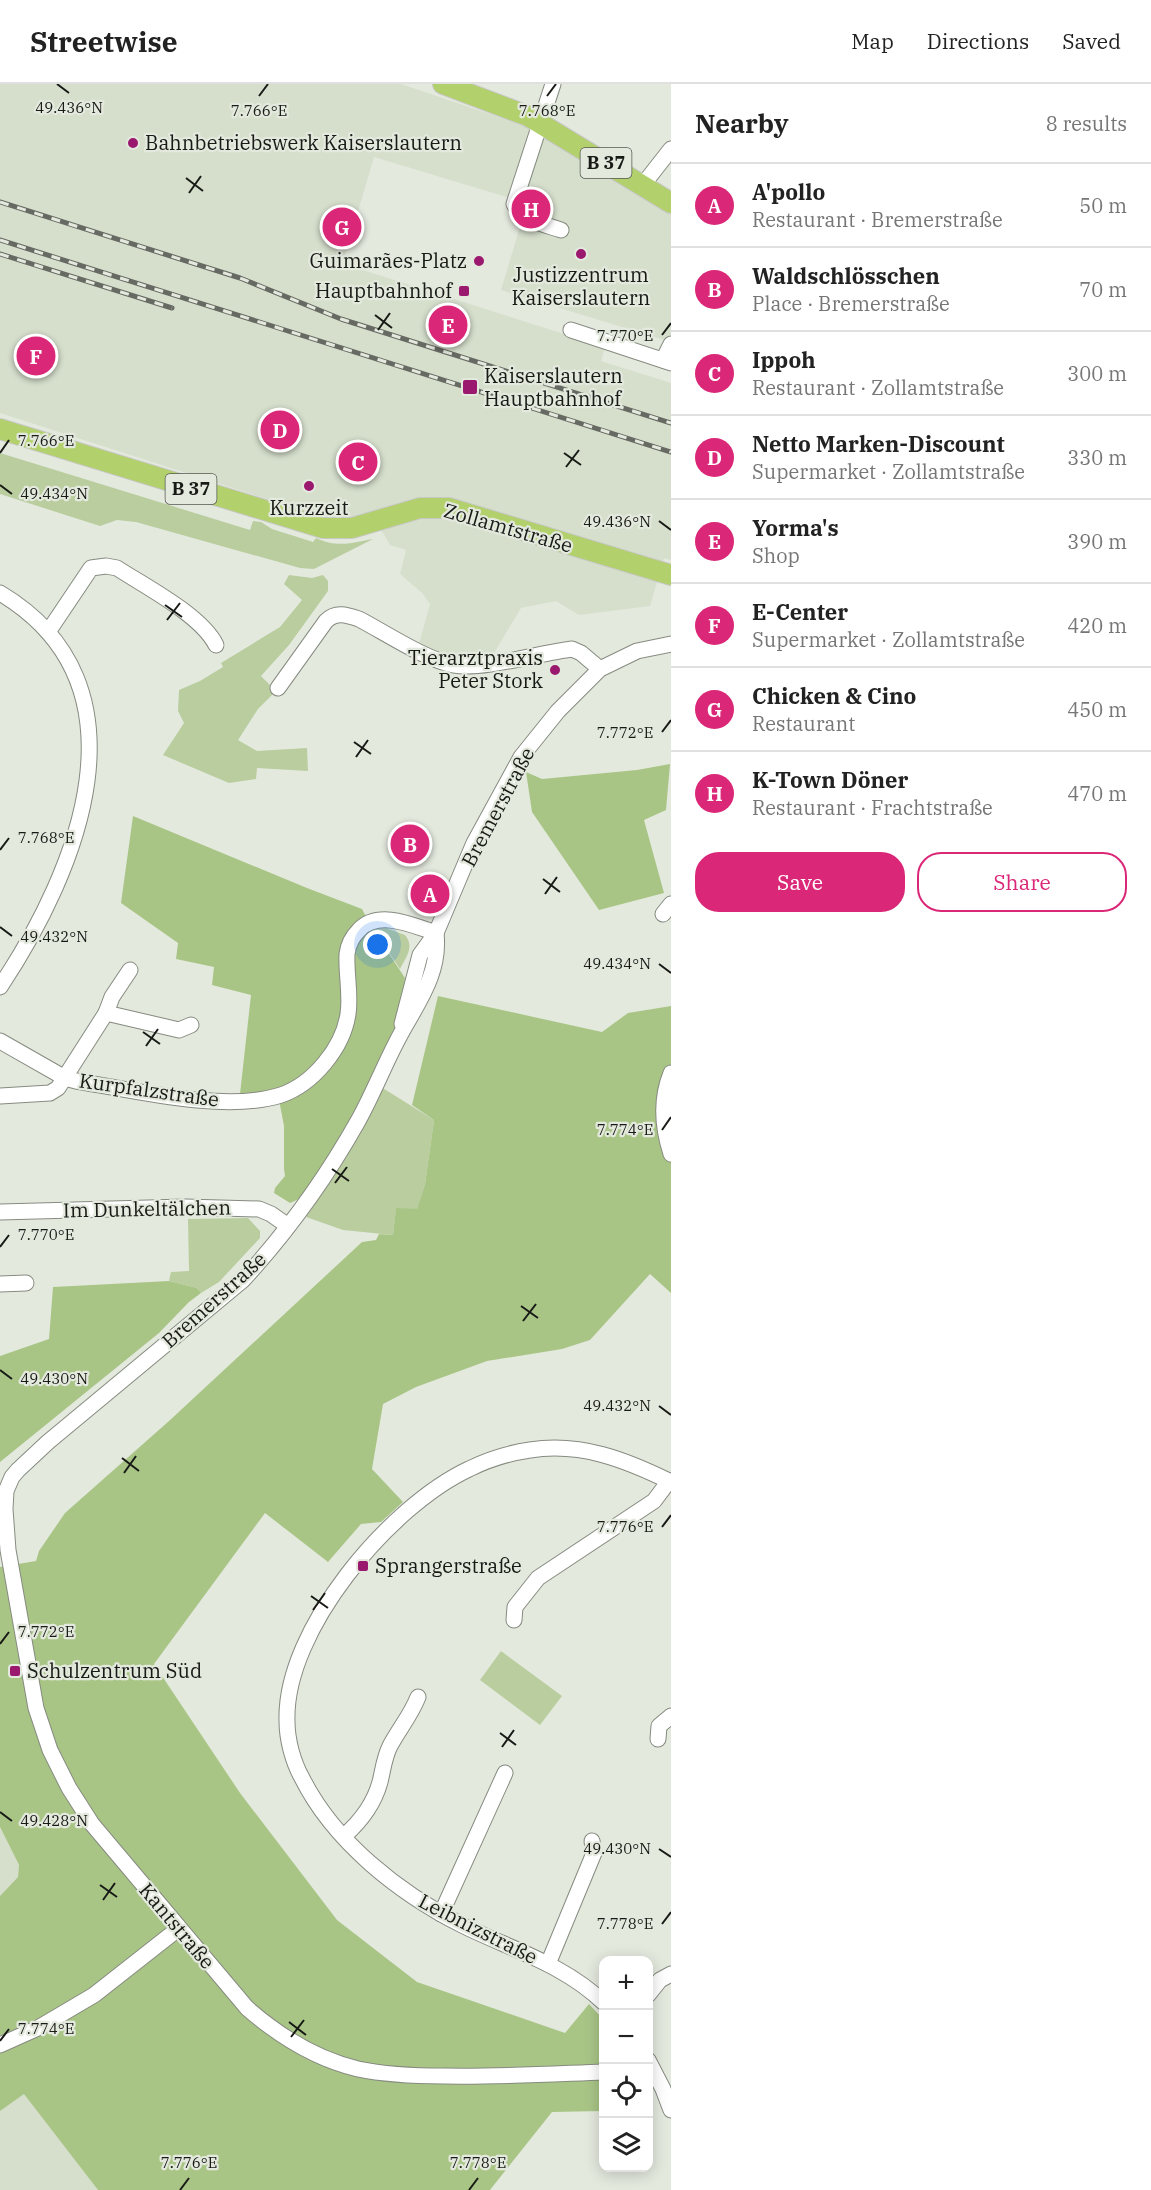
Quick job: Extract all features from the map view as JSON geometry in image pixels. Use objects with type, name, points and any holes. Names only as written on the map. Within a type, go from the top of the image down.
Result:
[{"type":"main road","name":"B 37","points":[[443,84],[515,110],[541,123],[671,203]]},
{"type":"main road","name":"Zollamtstraße","points":[[0,429],[322,528],[343,530],[420,508],[449,508],[671,575]]},
{"type":"street","points":[[553,84],[514,204],[519,213],[526,218],[561,230]]},
{"type":"street","points":[[642,186],[671,149]]},
{"type":"street","points":[[571,330],[667,362],[671,345]]},
{"type":"street","points":[[48,632],[92,568],[106,566],[117,568],[199,623],[212,636],[216,645]]},
{"type":"street","points":[[0,593],[28,613],[48,632],[68,659],[84,698],[90,735],[88,772],[75,836],[60,877],[31,938],[0,987]]},
{"type":"street","points":[[278,688],[326,621],[336,615],[347,615],[359,619],[452,665],[475,666],[572,649],[581,653],[600,669]]},
{"type":"street","name":"Bremerstraße","points":[[3,1491],[12,1477],[48,1442],[243,1280],[288,1226],[329,1169],[360,1119],[400,1036],[418,1005],[436,961],[436,933],[474,843],[521,757],[545,725],[600,669],[637,651],[671,644]]},
{"type":"street","name":"Kurpfalzstraße","points":[[0,1041],[65,1078],[193,1099],[260,1100],[281,1095],[292,1090],[321,1067],[334,1050],[348,1013],[347,953],[350,942],[362,926],[371,922],[391,920],[436,933]]},
{"type":"street","points":[[0,1096],[50,1093],[58,1088],[106,1013],[112,997],[130,970]]},
{"type":"street","points":[[106,1013],[179,1030],[191,1025]]},
{"type":"street","points":[[671,1073],[663,1100],[663,1126],[671,1154]]},
{"type":"street","name":"Im Dunkeltälchen","points":[[0,1212],[185,1207],[259,1209],[288,1226]]},
{"type":"street","points":[[0,1284],[26,1283]]},
{"type":"street","name":"Leibnizstraße","points":[[599,2000],[583,1986],[548,1964],[441,1914],[388,1876],[344,1836],[302,1778],[294,1761],[287,1722],[288,1707],[296,1671],[315,1625],[338,1587],[375,1542],[410,1509],[432,1491],[467,1469],[513,1453],[545,1448],[598,1452],[622,1459],[670,1481]]},
{"type":"street","points":[[513,1620],[515,1607],[538,1578],[654,1501],[670,1481]]},
{"type":"street","name":"Kantstraße","points":[[3,1491],[8,1550],[36,1707],[50,1749],[69,1788],[92,1824],[178,1929],[247,2008],[262,2022],[296,2044],[357,2068],[403,2075],[482,2077],[599,2072]]},
{"type":"street","points":[[344,1836],[358,1823],[371,1804],[390,1746],[414,1708],[418,1697]]},
{"type":"street","points":[[658,1739],[659,1725],[671,1716]]},
{"type":"street","points":[[441,1914],[506,1773]]},
{"type":"street","points":[[548,1964],[594,1853],[592,1841]]},
{"type":"street","points":[[0,2045],[47,2023],[94,1995],[178,1929]]},
{"type":"street","points":[[653,1989],[660,1980],[671,1974]]},
{"type":"street","points":[[653,2067],[671,2069]]},
{"type":"street","points":[[653,2073],[671,2110]]},
{"type":"shaded area","points":[[0,84],[401,84],[552,135],[671,208],[671,342],[501,290],[527,203],[374,157],[345,256],[337,268],[344,264],[605,347],[601,361],[671,383],[671,560],[664,558],[650,606],[579,615],[556,601],[521,608],[494,653],[475,658],[451,658],[419,644],[430,604],[422,593],[400,574],[406,550],[390,545],[371,512],[353,517],[320,516],[0,413]]},
{"type":"shaded area","points":[[0,1827],[19,1865],[18,1877],[0,1896]]},
{"type":"shaded area","points":[[24,2093],[98,2190],[0,2190],[0,2111]]},
{"type":"green space","points":[[0,453],[250,530],[253,521],[313,542],[316,538],[337,544],[373,539],[314,569],[300,568],[136,522],[117,520],[100,526],[0,494]]},
{"type":"green space","points":[[289,575],[312,578],[323,575],[328,581],[328,591],[289,645],[261,676],[274,689],[274,693],[258,709],[238,740],[257,751],[307,748],[308,771],[257,768],[256,779],[229,783],[163,755],[184,723],[178,711],[179,690],[223,667],[221,663],[280,627],[302,600],[284,584]]},
{"type":"green space","points":[[670,764],[666,810],[644,820],[664,893],[599,910],[532,812],[526,772],[542,779],[637,770]]},
{"type":"green space","points":[[133,816],[362,909],[405,978],[397,1026],[355,1114],[316,1177],[299,1199],[290,1203],[274,1193],[275,1188],[285,1176],[284,1126],[279,1100],[239,1103],[251,995],[212,985],[214,967],[176,959],[178,943],[121,903]]},
{"type":"green space","points":[[386,928],[405,935],[408,939],[408,952],[400,969],[374,930]]},
{"type":"green space","points":[[438,996],[602,1032],[628,1013],[671,1006],[671,1293],[650,1274],[590,1340],[562,1349],[487,1361],[416,1387],[383,1404],[372,1469],[403,1502],[381,1522],[361,1524],[328,1562],[265,1513],[154,1664],[240,1793],[337,1920],[417,1982],[565,2033],[589,2004],[599,2015],[599,2111],[552,2112],[490,2190],[98,2190],[24,2094],[0,2111],[0,1896],[18,1877],[19,1865],[0,1827],[0,1567],[36,1561],[39,1551],[65,1513],[169,1421],[362,1242],[376,1240],[379,1234],[393,1235],[396,1208],[417,1209],[425,1184],[434,1120],[412,1105]]},
{"type":"green space","points":[[381,1087],[434,1120],[425,1184],[417,1210],[396,1209],[393,1235],[343,1230],[306,1217],[346,1158]]},
{"type":"green space","points":[[248,1218],[260,1231],[260,1238],[219,1282],[201,1293],[197,1288],[169,1281],[171,1272],[189,1271],[188,1219]]},
{"type":"green space","points":[[169,1281],[197,1288],[201,1293],[159,1333],[0,1462],[0,1356],[49,1339],[53,1287]]},
{"type":"green space","points":[[501,1651],[562,1696],[540,1725],[480,1680]]},
{"type":"railway","points":[[0,202],[240,278],[341,319],[671,423]]},
{"type":"railway","points":[[0,240],[671,452]]},
{"type":"railway","points":[[0,254],[172,308]]},
{"type":"place","name":"Bahnbetriebswerk Kaiserslautern","points":[[133,143]]},
{"type":"place","name":"K-Town Döner","points":[[531,209]]},
{"type":"place","name":"Chicken & Cino","points":[[342,227]]},
{"type":"place","name":"Justizzentrum Kaiserslautern","points":[[581,254]]},
{"type":"place","name":"Guimarães-Platz","points":[[479,261]]},
{"type":"place","name":"Hauptbahnhof","points":[[464,291]]},
{"type":"place","name":"Yorma's","points":[[448,325]]},
{"type":"place","name":"E-Center","points":[[36,356]]},
{"type":"place","name":"Kaiserslautern Hauptbahnhof","points":[[470,387]]},
{"type":"place","name":"Netto Marken-Discount","points":[[280,430]]},
{"type":"place","name":"Ippoh","points":[[358,462]]},
{"type":"place","name":"Kurzzeit","points":[[309,486]]},
{"type":"place","name":"Tierarztpraxis Peter Stork","points":[[555,670]]},
{"type":"place","name":"Waldschlösschen","points":[[410,844]]},
{"type":"place","name":"A'pollo","points":[[430,894]]},
{"type":"place","name":"Sprangerstraße","points":[[363,1566]]},
{"type":"place","name":"Schulzentrum Süd","points":[[15,1671]]}]
